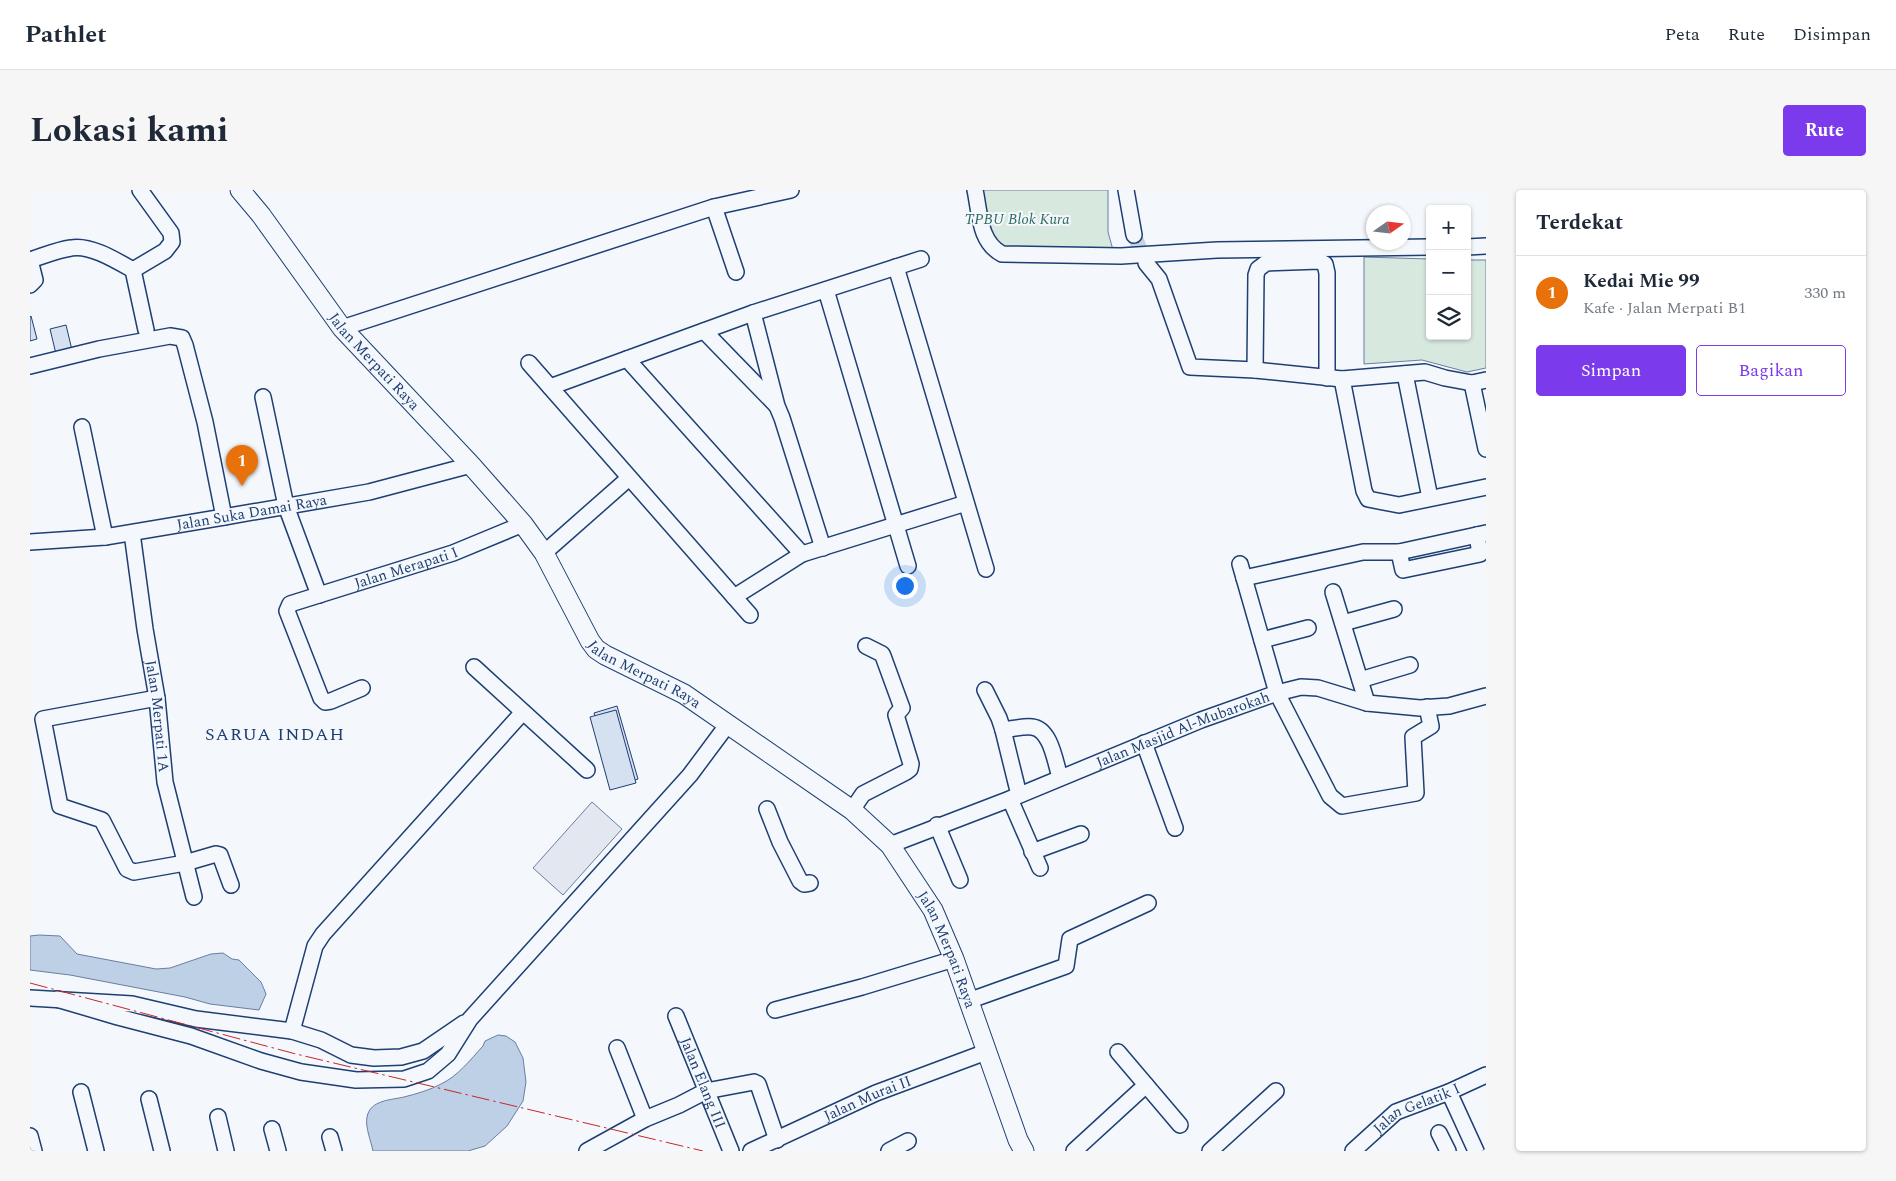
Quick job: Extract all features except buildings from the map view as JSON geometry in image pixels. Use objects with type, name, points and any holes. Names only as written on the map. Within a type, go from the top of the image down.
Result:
[{"type":"main road","name":"Jalan Merpati Raya","points":[[240,190],[261,215],[342,328],[471,465],[523,524],[544,553],[590,641],[596,648],[605,655],[684,694],[852,810],[890,845],[934,910],[954,959],[1018,1140],[1024,1151]]},
{"type":"street","points":[[133,270],[165,251],[172,242],[171,233],[140,190]]},
{"type":"street","points":[[342,328],[714,207],[791,190]]},
{"type":"street","points":[[975,190],[983,231],[993,249],[1002,254],[1121,256],[1217,250],[1426,247]]},
{"type":"street","points":[[1126,190],[1134,235]]},
{"type":"street","points":[[714,207],[736,272]]},
{"type":"street","points":[[1471,247],[1486,246]]},
{"type":"street","points":[[30,285],[35,280],[30,260],[72,247],[80,247],[109,256],[133,270],[146,330]]},
{"type":"street","points":[[550,387],[753,313],[921,259]]},
{"type":"street","points":[[1255,370],[1256,275],[1258,269],[1266,263],[1318,261],[1325,264],[1327,273],[1327,378]]},
{"type":"street","points":[[1146,263],[1159,279],[1190,367],[1255,370],[1342,379],[1424,372],[1445,378],[1479,382],[1486,448]]},
{"type":"street","points":[[896,268],[986,569]]},
{"type":"street","points":[[826,290],[908,566]]},
{"type":"street","points":[[753,313],[777,406],[823,548]]},
{"type":"street","points":[[704,331],[777,406]]},
{"type":"street","points":[[30,366],[99,349],[170,336],[182,338],[205,422],[224,518]]},
{"type":"street","points":[[628,359],[802,554]]},
{"type":"street","points":[[529,363],[750,615]]},
{"type":"street","points":[[1405,374],[1430,498]]},
{"type":"street","points":[[1342,379],[1364,491],[1368,499],[1399,505],[1486,487]]},
{"type":"street","points":[[264,397],[286,506],[319,595]]},
{"type":"street","points":[[82,427],[105,537]]},
{"type":"street","name":"Jalan Suka Damai Raya","points":[[30,542],[105,537],[224,518],[369,492],[471,465]]},
{"type":"street","points":[[544,553],[629,478]]},
{"type":"street","points":[[734,597],[802,554],[966,503]]},
{"type":"street","name":"Jalan Merapati I","points":[[362,688],[331,701],[325,702],[321,698],[287,607],[290,604],[453,553],[523,524]]},
{"type":"street","name":"Jalan Merpati 1A","points":[[132,533],[145,629],[157,698],[166,782],[194,897]]},
{"type":"street","points":[[1428,707],[1431,726],[1413,737],[1416,792],[1342,806],[1330,796],[1277,693],[1242,571],[1363,552],[1398,552],[1481,534]]},
{"type":"street","points":[[1333,592],[1367,704]]},
{"type":"street","points":[[1343,623],[1394,609]]},
{"type":"street","points":[[1262,640],[1308,628]]},
{"type":"street","points":[[852,810],[863,794],[906,772],[911,764],[896,716],[902,708],[883,656],[866,646]]},
{"type":"street","points":[[1360,680],[1410,665]]},
{"type":"street","points":[[474,667],[587,770]]},
{"type":"street","name":"Jalan Masjid Al-Mubarokah","points":[[890,845],[937,825],[1014,797],[1144,743],[1277,693],[1301,687],[1318,688],[1367,704],[1428,707],[1449,706],[1486,696]]},
{"type":"street","points":[[986,690],[1003,730],[1014,797],[1032,852],[1040,868]]},
{"type":"street","points":[[157,698],[43,720],[60,806],[102,820],[127,868],[134,872],[185,863],[213,854],[220,855],[231,885]]},
{"type":"street","points":[[292,1031],[315,946],[323,934],[523,712]]},
{"type":"street","points":[[57,999],[118,1018],[191,1036],[261,1061],[301,1072],[356,1080],[404,1079],[428,1071],[448,1054],[470,1019],[690,775],[728,724]]},
{"type":"street","points":[[1003,730],[1032,727],[1042,732],[1048,740],[1060,777]]},
{"type":"street","points":[[1144,743],[1175,828]]},
{"type":"street","points":[[766,809],[800,881],[804,884],[810,883]]},
{"type":"street","points":[[937,825],[960,880]]},
{"type":"street","points":[[1032,852],[1081,834]]},
{"type":"street","points":[[968,1001],[1066,966],[1070,939],[1148,903]]},
{"type":"street","points":[[775,1010],[862,987],[954,959]]},
{"type":"street","points":[[30,998],[132,1004],[196,1019],[292,1031],[321,1040],[352,1055],[374,1058],[401,1057],[423,1051],[470,1019]]},
{"type":"street","name":"Jalan Elang III","points":[[676,1016],[731,1151]]},
{"type":"street","points":[[191,1036],[196,1019]]},
{"type":"street","points":[[617,1048],[645,1119]]},
{"type":"street","name":"Jalan Murai II","points":[[752,1151],[876,1094],[986,1052]]},
{"type":"street","points":[[1118,1052],[1180,1125]]},
{"type":"street","points":[[401,1057],[404,1079]]},
{"type":"street","name":"Jalan Gelatik I","points":[[1353,1151],[1396,1112],[1449,1092],[1486,1075]]},
{"type":"street","points":[[587,1151],[645,1119],[706,1091],[754,1082],[758,1084],[777,1140]]},
{"type":"street","points":[[1074,1151],[1146,1085]]},
{"type":"street","points":[[1210,1151],[1276,1091]]},
{"type":"street","points":[[81,1092],[96,1151]]},
{"type":"street","points":[[1449,1092],[1476,1151]]},
{"type":"street","points":[[149,1099],[162,1151]]},
{"type":"street","points":[[218,1117],[226,1151]]},
{"type":"street","points":[[272,1129],[278,1151]]},
{"type":"street","points":[[1439,1133],[1448,1151]]},
{"type":"street","points":[[30,1136],[34,1151]]},
{"type":"street","points":[[889,1151],[908,1141]]},
{"type":"green space","name":"TPBU Blok Kura","points":[[980,190],[1108,190],[1108,232],[1113,250],[1061,247],[1011,249],[999,245],[988,229]]},
{"type":"green space","points":[[1364,257],[1426,259],[1426,340],[1471,340],[1471,260],[1486,260],[1486,368],[1467,372],[1422,360],[1364,364]]},
{"type":"shaded area","points":[[592,802],[622,829],[563,895],[533,868]]},
{"type":"water","points":[[30,936],[60,936],[77,954],[156,969],[170,968],[211,954],[223,953],[232,959],[239,960],[261,982],[266,994],[259,1010],[210,1004],[185,997],[70,975],[30,970]]},
{"type":"water","points":[[498,1035],[506,1036],[515,1042],[523,1058],[526,1082],[523,1101],[507,1126],[485,1146],[468,1151],[373,1151],[367,1130],[367,1117],[372,1107],[382,1102],[428,1090],[447,1081],[468,1062],[483,1046],[485,1041]]},
{"type":"tunnel","points":[[1134,235],[1146,263]]},
{"type":"power","points":[[30,983],[296,1054],[703,1151]]},
{"type":"place","name":"Kedai Mie 99","points":[[242,486]]},
{"type":"district","name":"SARUA INDAH","points":[[275,734]]}]
